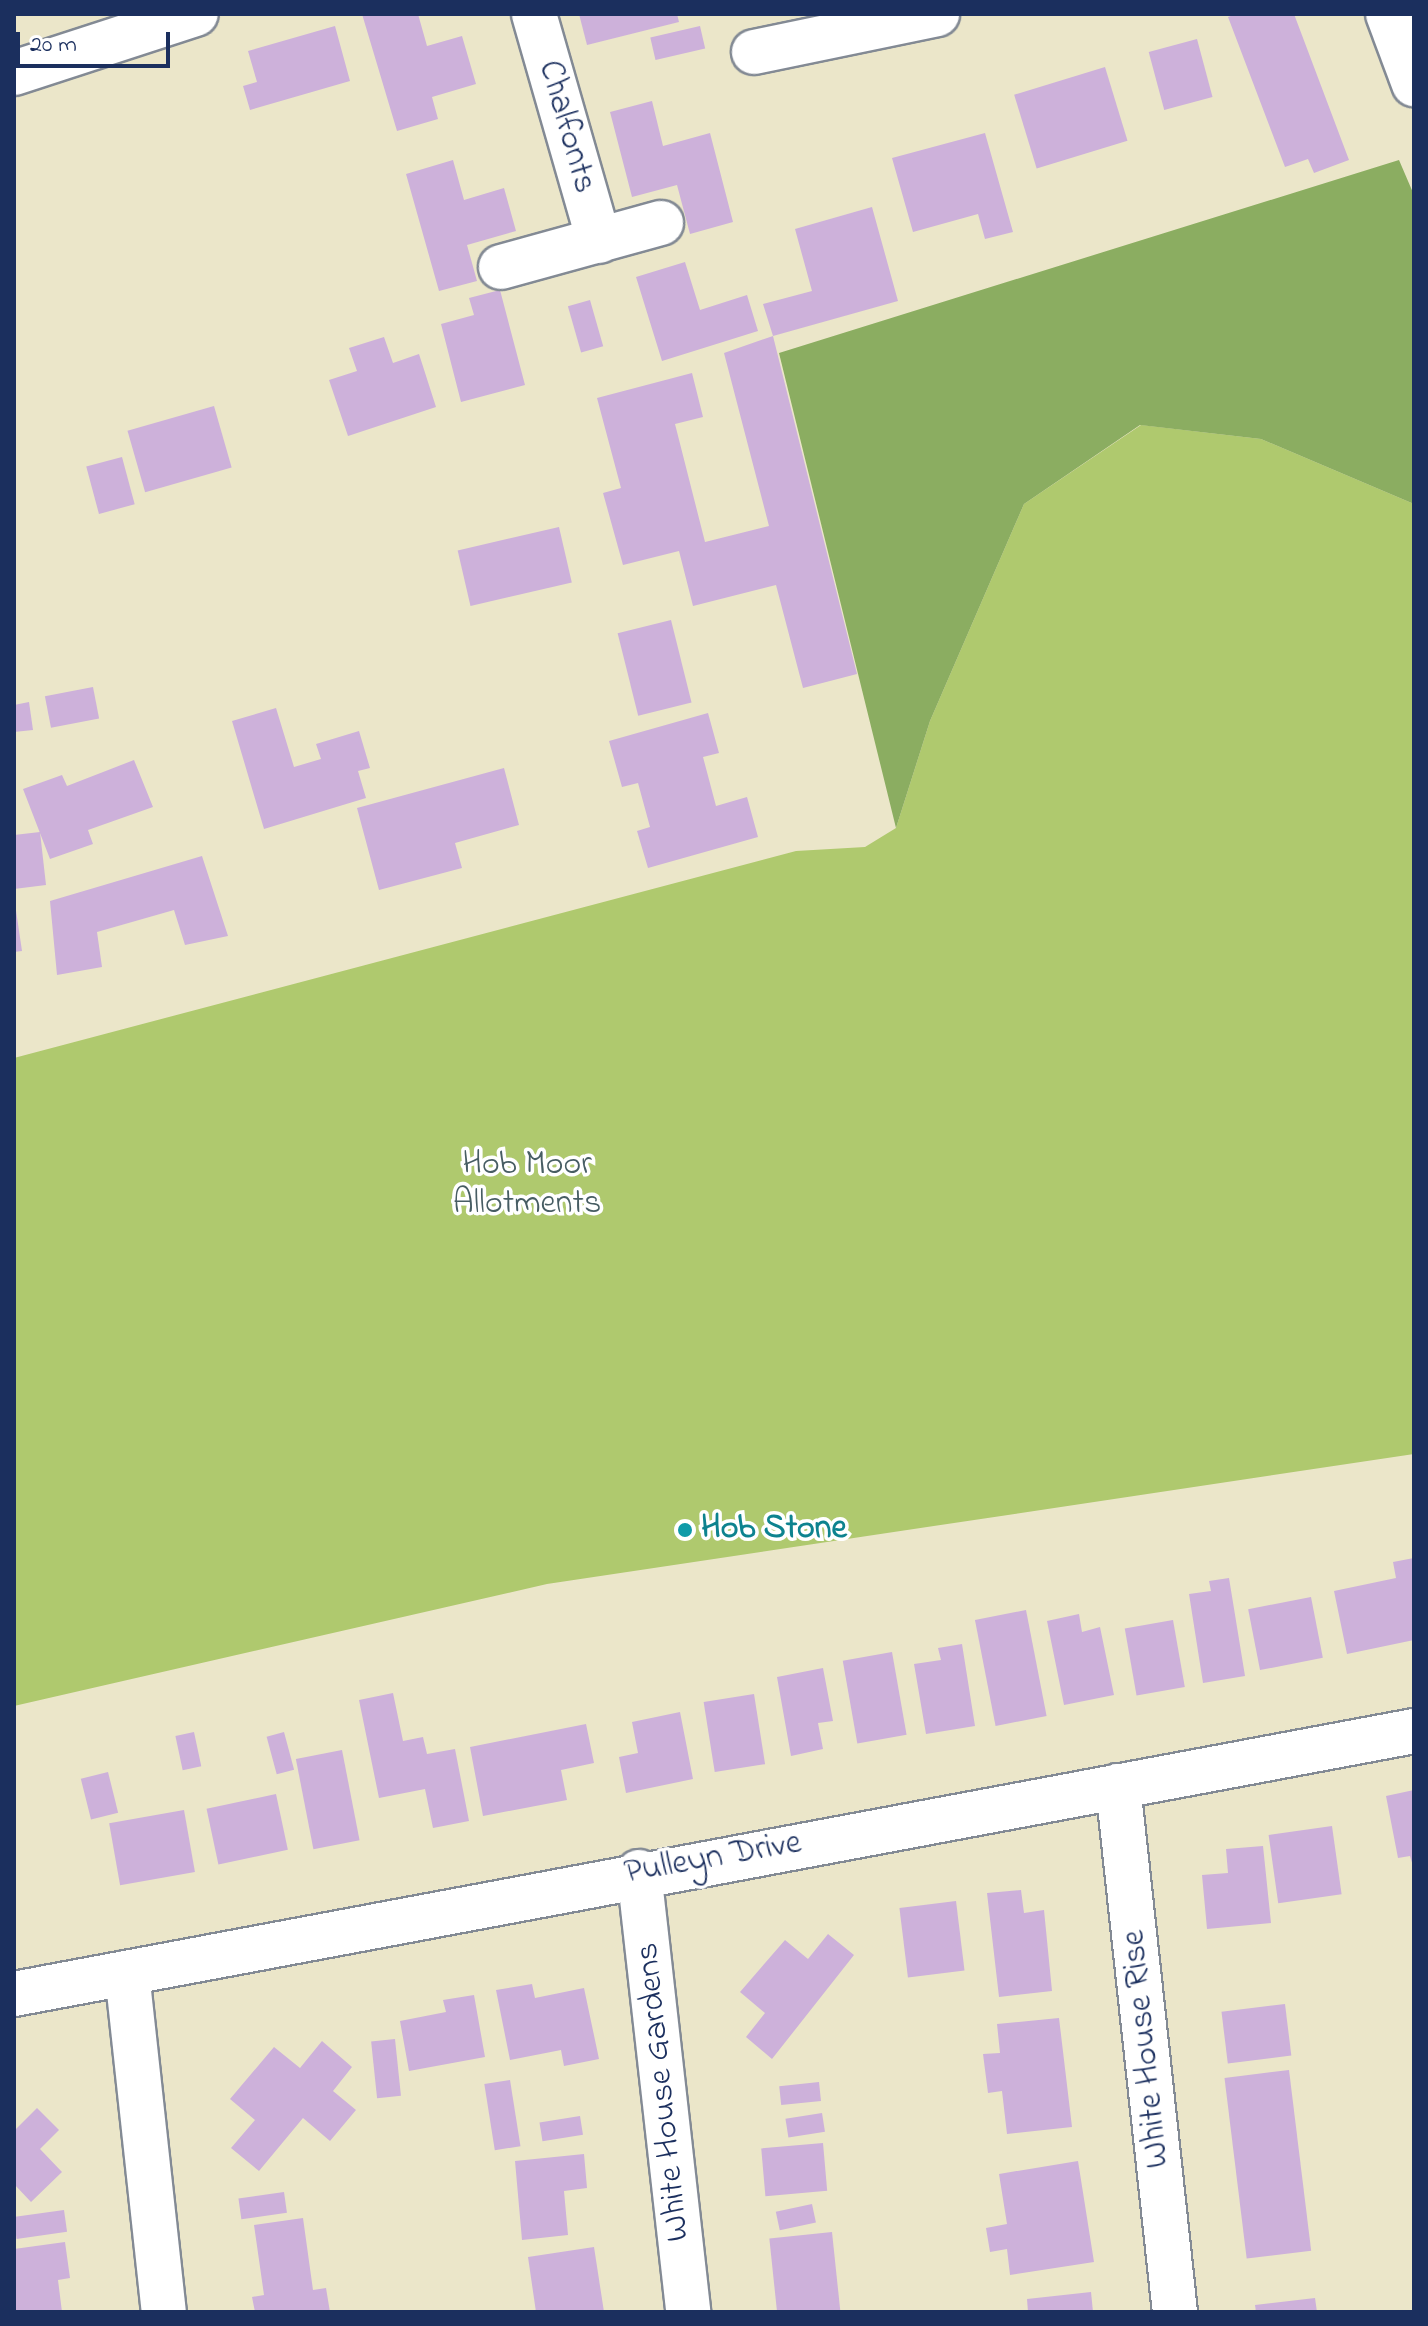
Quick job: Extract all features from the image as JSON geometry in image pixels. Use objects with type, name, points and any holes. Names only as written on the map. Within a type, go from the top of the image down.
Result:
[{"type":"street","points":[[14,73],[196,14]]},
{"type":"street","name":"Chalfonts","points":[[534,14],[599,241]]},
{"type":"street","points":[[754,52],[937,14]]},
{"type":"street","points":[[1388,14],[1414,84]]},
{"type":"street","name":"Chalfonts","points":[[501,267],[661,223]]},
{"type":"street","name":"Pulleyn Drive","points":[[14,1994],[639,1872],[1414,1731]]},
{"type":"street","name":"White House Rise","points":[[1118,1786],[1175,2312]]},
{"type":"street","name":"White House Gardens","points":[[639,1872],[688,2312]]},
{"type":"street","points":[[127,1973],[164,2312]]},
{"type":"green space","points":[[1399,160],[1414,195],[1414,504],[1261,439],[1140,425],[1024,504],[930,721],[896,828],[779,353]]},
{"type":"green space","name":"Hob Moor Allotments","points":[[1141,425],[1261,439],[1414,504],[1414,1454],[547,1584],[14,1706],[14,1058],[796,851],[865,847],[896,828],[930,721],[1024,504]]},
{"type":"building","points":[[362,14],[418,14],[427,46],[462,36],[476,84],[432,97],[438,119],[397,131]]},
{"type":"building","points":[[579,14],[677,14],[679,22],[587,45]]},
{"type":"building","points":[[1236,14],[1294,14],[1349,160],[1314,173],[1308,159],[1285,167],[1228,17]]},
{"type":"building","points":[[335,26],[350,81],[250,110],[243,86],[257,82],[248,51]]},
{"type":"building","points":[[700,26],[705,48],[655,60],[650,37]]},
{"type":"building","points":[[1197,39],[1213,97],[1164,110],[1149,52]]},
{"type":"building","points":[[1105,67],[1128,141],[1037,168],[1014,95]]},
{"type":"building","points":[[652,101],[663,146],[710,133],[733,222],[690,234],[677,185],[632,197],[610,112]]},
{"type":"building","points":[[985,133],[1013,232],[985,239],[978,214],[913,232],[892,158]]},
{"type":"building","points":[[453,160],[464,200],[504,188],[516,231],[467,245],[477,281],[439,291],[406,174]]},
{"type":"building","points":[[872,207],[898,301],[773,336],[763,304],[812,291],[795,229]]},
{"type":"building","points":[[685,262],[700,310],[747,295],[758,331],[662,361],[636,277]]},
{"type":"building","points":[[500,290],[525,385],[461,402],[441,324],[474,315],[469,298]]},
{"type":"building","points":[[590,300],[603,346],[581,352],[568,306]]},
{"type":"building","points":[[773,336],[857,674],[803,688],[776,585],[693,606],[679,551],[623,565],[603,493],[621,488],[597,398],[692,373],[703,417],[675,424],[705,542],[769,526],[724,353]]},
{"type":"building","points":[[384,337],[393,363],[419,354],[436,407],[348,436],[329,380],[357,371],[349,348]]},
{"type":"building","points":[[214,406],[232,468],[145,492],[127,431]]},
{"type":"building","points":[[122,457],[135,504],[99,514],[86,467]]},
{"type":"building","points":[[559,527],[572,583],[470,606],[458,550]]},
{"type":"building","points":[[671,620],[692,702],[638,716],[618,633]]},
{"type":"building","points":[[93,687],[99,718],[51,728],[45,696]]},
{"type":"building","points":[[29,702],[33,730],[14,732],[14,705]]},
{"type":"building","points":[[276,708],[294,767],[321,759],[316,744],[359,731],[370,768],[358,771],[366,798],[264,829],[232,721]]},
{"type":"building","points":[[708,713],[719,753],[703,757],[716,806],[747,797],[758,837],[648,868],[637,831],[650,827],[638,783],[622,787],[609,741]]},
{"type":"building","points":[[134,760],[153,807],[88,830],[93,844],[50,859],[23,789],[62,775],[67,786]]},
{"type":"building","points":[[504,768],[519,825],[455,843],[462,868],[379,890],[357,808]]},
{"type":"building","points":[[40,832],[46,885],[14,889],[14,835]]},
{"type":"building","points":[[202,856],[228,936],[185,945],[174,910],[97,932],[102,967],[57,975],[50,901]]},
{"type":"building","points":[[14,897],[22,951],[14,952]]},
{"type":"building","points":[[1414,1558],[1414,1640],[1347,1654],[1334,1591],[1396,1578],[1393,1562]]},
{"type":"building","points":[[1229,1578],[1245,1676],[1203,1683],[1189,1594],[1211,1591],[1209,1581]]},
{"type":"building","points":[[1311,1597],[1323,1658],[1260,1670],[1248,1609]]},
{"type":"building","points":[[1026,1610],[1047,1716],[996,1726],[975,1620]]},
{"type":"building","points":[[1079,1614],[1082,1632],[1100,1627],[1114,1695],[1064,1705],[1047,1621]]},
{"type":"building","points":[[1173,1620],[1185,1687],[1137,1695],[1125,1629]]},
{"type":"building","points":[[962,1644],[975,1726],[926,1734],[914,1664],[941,1660],[938,1648]]},
{"type":"building","points":[[892,1652],[907,1735],[857,1743],[843,1661]]},
{"type":"building","points":[[823,1668],[833,1721],[818,1723],[823,1749],[791,1756],[777,1677]]},
{"type":"building","points":[[393,1693],[403,1741],[423,1737],[427,1754],[455,1749],[469,1821],[433,1828],[425,1789],[379,1798],[359,1700]]},
{"type":"building","points":[[754,1694],[765,1764],[715,1772],[704,1702]]},
{"type":"building","points":[[680,1712],[693,1779],[626,1793],[619,1757],[638,1753],[632,1722]]},
{"type":"building","points":[[586,1724],[594,1763],[561,1770],[567,1800],[483,1816],[470,1747]]},
{"type":"building","points":[[194,1732],[201,1766],[183,1770],[175,1736]]},
{"type":"building","points":[[284,1732],[294,1770],[277,1774],[267,1737]]},
{"type":"building","points":[[342,1750],[360,1840],[313,1849],[296,1759]]},
{"type":"building","points":[[108,1772],[118,1813],[91,1820],[81,1779]]},
{"type":"building","points":[[1414,1790],[1413,1866],[1410,1856],[1398,1858],[1386,1796]]},
{"type":"building","points":[[276,1794],[288,1850],[218,1865],[207,1809]]},
{"type":"building","points":[[184,1810],[195,1872],[120,1885],[109,1823]]},
{"type":"building","points":[[1332,1826],[1342,1894],[1278,1903],[1269,1835]]},
{"type":"building","points":[[1263,1846],[1271,1923],[1207,1929],[1202,1875],[1228,1873],[1226,1849]]},
{"type":"building","points":[[1021,1890],[1024,1913],[1044,1910],[1052,1991],[999,1997],[987,1893]]},
{"type":"building","points":[[956,1901],[965,1970],[908,1977],[899,1908]]},
{"type":"building","points":[[828,1934],[854,1955],[772,2059],[746,2037],[765,2013],[740,1992],[785,1940],[808,1959]]},
{"type":"building","points":[[532,1984],[535,1998],[584,1988],[599,2059],[564,2066],[561,2050],[510,2060],[496,1990]]},
{"type":"building","points":[[474,1995],[485,2057],[409,2071],[400,2021],[446,2012],[443,2000]]},
{"type":"building","points":[[1285,2004],[1291,2056],[1228,2063],[1221,2012]]},
{"type":"building","points":[[1059,2018],[1072,2127],[1007,2134],[1002,2091],[988,2093],[983,2054],[1000,2053],[997,2024]]},
{"type":"building","points":[[395,2039],[401,2096],[377,2098],[371,2042]]},
{"type":"building","points":[[322,2041],[352,2067],[333,2091],[356,2110],[330,2141],[303,2118],[259,2171],[231,2148],[255,2120],[230,2099],[274,2047],[300,2068]]},
{"type":"building","points":[[1289,2070],[1311,2251],[1247,2259],[1224,2078]]},
{"type":"building","points":[[510,2080],[520,2146],[495,2150],[484,2084]]},
{"type":"building","points":[[819,2082],[821,2101],[781,2105],[779,2086]]},
{"type":"building","points":[[37,2108],[59,2130],[40,2149],[62,2172],[31,2202],[14,2184],[14,2131]]},
{"type":"building","points":[[822,2113],[825,2132],[788,2138],[785,2119]]},
{"type":"building","points":[[580,2116],[583,2135],[542,2141],[540,2122]]},
{"type":"building","points":[[823,2143],[827,2191],[765,2196],[761,2148]]},
{"type":"building","points":[[584,2154],[587,2188],[564,2191],[568,2235],[522,2240],[515,2161]]},
{"type":"building","points":[[1078,2161],[1094,2262],[1010,2275],[1007,2249],[990,2252],[986,2228],[1007,2224],[999,2174]]},
{"type":"building","points":[[284,2192],[287,2213],[241,2219],[238,2198]]},
{"type":"building","points":[[812,2204],[816,2223],[780,2230],[776,2212]]},
{"type":"building","points":[[64,2210],[67,2232],[17,2239],[14,2217]]},
{"type":"building","points":[[303,2218],[313,2290],[326,2288],[330,2312],[255,2312],[252,2297],[264,2295],[254,2225]]},
{"type":"building","points":[[832,2232],[840,2312],[777,2312],[769,2239]]},
{"type":"building","points":[[65,2242],[70,2278],[58,2280],[62,2312],[14,2312],[14,2249]]},
{"type":"building","points":[[594,2247],[604,2312],[536,2312],[528,2257]]},
{"type":"building","points":[[1091,2292],[1093,2312],[1028,2312],[1027,2299]]},
{"type":"building","points":[[1315,2298],[1317,2312],[1256,2312],[1255,2305]]},
{"type":"place","name":"Hob Stone","points":[[685,1530]]}]
